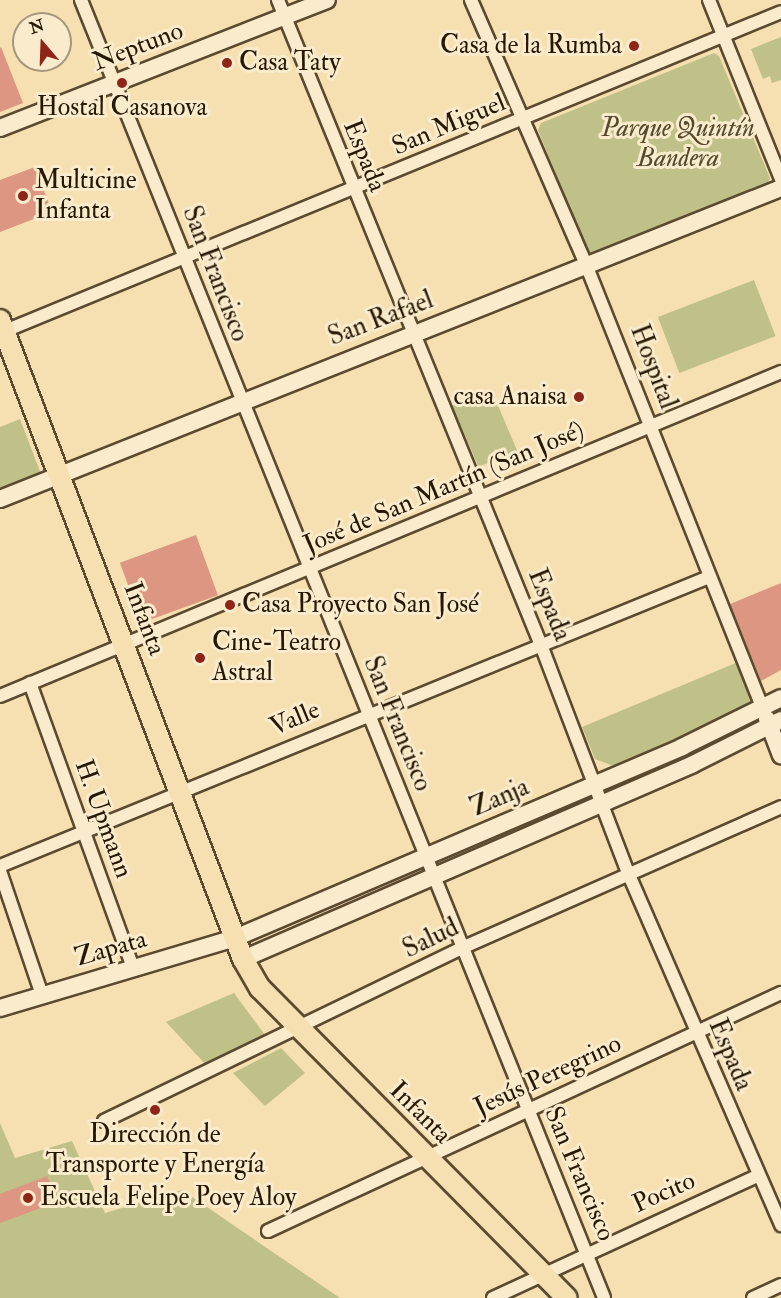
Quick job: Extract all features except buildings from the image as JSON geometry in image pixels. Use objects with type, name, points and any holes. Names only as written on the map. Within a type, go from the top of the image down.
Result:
[{"type":"main road","name":"Neptuno","points":[[0,128],[327,0]]},
{"type":"main road","name":"San Rafael","points":[[0,499],[781,188]]},
{"type":"main road","name":"Infanta","points":[[1,328],[181,791],[243,959],[272,1004],[567,1298]]},
{"type":"main road","name":"Zanja","points":[[235,938],[593,786],[763,709],[781,698]]},
{"type":"main road","name":"Hospital","points":[[763,709],[776,724],[781,755]]},
{"type":"main road","name":"Zanja","points":[[243,959],[601,805],[776,724]]},
{"type":"main road","name":"Zapata","points":[[0,1008],[134,970],[235,938]]},
{"type":"street","name":"San Francisco","points":[[81,0],[185,256],[240,402],[369,712],[527,1110],[588,1252],[604,1298]]},
{"type":"street","name":"Espada","points":[[278,0],[353,190],[541,645],[593,786],[629,875],[757,1176],[781,1225]]},
{"type":"street","name":"Hospital","points":[[471,0],[525,117],[587,267],[647,425],[763,709]]},
{"type":"street","points":[[709,0],[781,179]]},
{"type":"street","name":"San Miguel","points":[[1,328],[353,190],[781,12]]},
{"type":"street","name":"José de San Martín (San José)","points":[[0,696],[309,571],[647,425],[781,372]]},
{"type":"street","name":"Valle","points":[[0,866],[369,712],[709,577]]},
{"type":"street","name":"H. Upmann","points":[[30,682],[134,970]]},
{"type":"street","name":"Salud","points":[[105,1121],[299,1030],[464,948],[781,807]]},
{"type":"street","points":[[0,871],[42,995]]},
{"type":"street","name":"Jesús Peregrino","points":[[268,1231],[781,993]]},
{"type":"street","name":"Pocito","points":[[493,1298],[588,1252],[757,1176]]},
{"type":"street","points":[[753,1298],[781,1285]]},
{"type":"green space","points":[[781,37],[781,80],[772,83],[770,76],[763,79],[751,49]]},
{"type":"green space","name":"Parque Quintín Bandera","points":[[714,53],[719,56],[770,178],[767,185],[594,255],[587,251],[538,130],[541,123]]},
{"type":"green space","points":[[754,280],[776,336],[679,373],[658,317]]},
{"type":"green space","points":[[491,389],[517,451],[479,467],[452,405]]},
{"type":"green space","points":[[20,419],[41,474],[0,490],[0,427]]},
{"type":"green space","points":[[743,660],[763,709],[616,767],[595,759],[582,727]]},
{"type":"green space","points":[[234,993],[268,1039],[208,1067],[166,1022]]},
{"type":"green space","points":[[281,1048],[305,1073],[265,1106],[233,1073]]},
{"type":"green space","points":[[0,1123],[15,1158],[72,1141],[105,1213],[182,1190],[340,1298],[0,1298]]},
{"type":"place","name":"Casa de la Rumba","points":[[634,46]]},
{"type":"place","name":"Casa Taty","points":[[227,63]]},
{"type":"place","name":"Hostal Casanova","points":[[122,83]]},
{"type":"place","name":"Multicine Infanta","points":[[23,196]]},
{"type":"place","name":"casa Anaisa","points":[[579,397]]},
{"type":"place","name":"Casa Proyecto San José","points":[[230,605]]},
{"type":"place","name":"Cine-Teatro Astral","points":[[200,658]]},
{"type":"place","name":"Dirección de Transporte y Energía","points":[[155,1110]]},
{"type":"place","name":"Escuela Felipe Poey Aloy","points":[[28,1198]]}]
